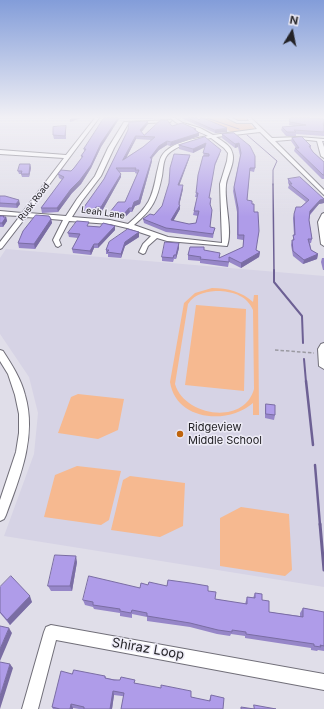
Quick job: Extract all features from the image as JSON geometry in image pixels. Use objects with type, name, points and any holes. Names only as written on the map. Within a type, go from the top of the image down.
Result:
[{"type":"street","name":"Rusk Road","points":[[0,247],[72,151]]},
{"type":"street","points":[[58,245],[56,238],[68,218],[98,176],[109,151]]},
{"type":"street","points":[[128,226],[148,211],[153,203],[163,159],[169,151]]},
{"type":"street","name":"Leah Lane","points":[[0,213],[110,222],[128,226],[167,239],[225,245],[226,228],[223,186],[224,174],[231,159],[230,151]]},
{"type":"street","points":[[282,151],[324,193]]},
{"type":"street","points":[[0,152],[68,157]]},
{"type":"street","points":[[324,215],[321,221],[324,244]]},
{"type":"street","points":[[143,252],[145,245],[155,236]]},
{"type":"street","points":[[323,350],[324,366]]},
{"type":"street","points":[[0,353],[15,378],[20,391],[24,423],[19,462],[0,515]]},
{"type":"street","name":"Shiraz Loop","points":[[30,709],[51,632],[324,682]]},
{"type":"path","points":[[275,350],[323,350]]},
{"type":"shaded area","name":"Ridgeview Middle School","points":[[6,249],[324,276],[324,587],[4,536],[34,454],[38,413],[29,377],[0,334],[0,258]]},
{"type":"shaded area","points":[[212,288],[224,289],[239,293],[253,302],[254,295],[258,295],[259,415],[253,415],[253,403],[243,410],[230,414],[217,416],[204,415],[192,412],[182,405],[174,395],[170,382],[184,303],[195,293]],"holes":[[[215,291],[225,292],[244,298],[253,310],[254,389],[248,401],[239,408],[227,412],[214,412],[201,409],[190,403],[181,395],[175,384],[188,304],[194,297],[202,293]]]},
{"type":"shaded area","points":[[196,305],[246,309],[244,391],[185,385]]},
{"type":"shaded area","points":[[78,394],[124,399],[118,430],[98,439],[58,433],[71,397]]},
{"type":"shaded area","points":[[77,466],[121,471],[109,520],[101,525],[44,517],[55,475]]},
{"type":"shaded area","points":[[130,476],[185,483],[183,526],[160,537],[111,530],[123,480]]},
{"type":"shaded area","points":[[241,507],[289,514],[292,570],[285,576],[220,566],[220,518]]},
{"type":"building","points":[[85,151],[97,151],[91,165],[57,208],[41,208],[64,177],[58,174],[61,170],[71,171],[83,156],[81,156]]},
{"type":"building","points":[[118,151],[128,151],[123,160],[137,151],[155,151],[150,158],[152,158],[139,200],[134,202],[132,208],[129,208],[123,215],[110,212],[118,202],[125,202],[139,170],[135,170],[136,168],[116,168],[121,174],[101,207],[96,207],[93,211],[82,210],[104,179]]},
{"type":"building","points":[[204,151],[221,151],[215,164],[209,198],[211,198],[210,204],[212,210],[210,227],[215,228],[213,234],[166,228],[143,219],[150,214],[154,215],[162,206],[169,183],[170,168],[174,154],[190,155],[178,185],[183,185],[179,202],[180,205],[171,220],[189,224],[196,223],[199,211],[194,211],[198,193],[196,193],[198,175],[203,156],[209,156],[209,154],[203,153]]},
{"type":"building","points":[[241,151],[253,151],[255,156],[255,168],[250,168],[247,200],[252,201],[252,204],[254,204],[254,212],[258,212],[259,231],[256,250],[260,252],[241,263],[229,257],[229,262],[200,259],[201,257],[188,255],[190,247],[204,247],[204,250],[220,253],[219,258],[243,247],[244,235],[238,235],[238,208],[234,187]]},
{"type":"building","points":[[298,151],[312,151],[324,162],[323,175]]},
{"type":"building","points":[[20,164],[30,164],[29,174],[21,174],[22,171],[18,171]]},
{"type":"building","points":[[300,177],[324,199],[320,200],[310,211],[309,220],[312,239],[308,239],[311,250],[318,254],[304,260],[293,251],[292,240],[294,240],[293,235],[295,235],[294,214],[296,207],[301,207],[309,200],[289,184],[292,184],[288,179]]},
{"type":"building","points":[[0,196],[19,200],[16,204],[0,203]]},
{"type":"building","points":[[36,215],[49,216],[51,219],[34,244],[18,243],[23,231]]},
{"type":"building","points":[[0,216],[6,217],[2,223],[0,223]]},
{"type":"building","points":[[77,221],[89,222],[87,226],[100,227],[103,223],[115,226],[98,244],[94,244],[90,251],[72,249],[80,234],[68,233]]},
{"type":"building","points":[[128,229],[139,232],[125,242],[121,254],[107,252],[109,250],[106,250],[109,242]]},
{"type":"building","points":[[165,242],[179,243],[176,255],[174,255],[173,258],[162,257]]},
{"type":"building","points":[[266,404],[275,405],[275,415],[266,414]]},
{"type":"building","points":[[55,555],[76,556],[70,586],[48,586]]},
{"type":"building","points":[[11,576],[30,596],[7,620],[0,612],[0,587]]},
{"type":"building","points":[[89,576],[140,588],[141,583],[148,585],[149,582],[167,586],[168,580],[208,586],[208,591],[216,592],[215,599],[247,604],[247,597],[255,598],[255,593],[262,594],[262,600],[269,601],[269,612],[303,617],[303,608],[324,612],[324,646],[314,646],[314,644],[246,634],[246,632],[218,630],[190,623],[147,616],[147,613],[132,610],[131,613],[120,611],[120,609],[93,605],[93,602],[83,600]]},
{"type":"building","points":[[0,626],[9,628],[0,649]]},
{"type":"building","points":[[0,662],[10,664],[0,696]]},
{"type":"building","points":[[74,670],[105,676],[105,678],[114,680],[120,680],[121,677],[135,680],[134,683],[161,688],[161,685],[191,691],[191,697],[210,701],[211,695],[224,698],[223,709],[121,709],[124,693],[113,691],[110,709],[84,709],[84,707],[71,704],[70,709],[52,707],[61,671],[72,674]]},
{"type":"building","points":[[254,705],[276,709],[254,709]]},
{"type":"building","points":[[241,707],[254,709],[241,709]]},
{"type":"waterway","points":[[266,151],[277,161],[273,170],[273,184]]},
{"type":"waterway","points":[[273,184],[274,271]]},
{"type":"waterway","points":[[274,271],[274,282],[302,316],[303,343]]},
{"type":"waterway","points":[[304,359],[306,382]]},
{"type":"waterway","points":[[306,381],[313,445]]},
{"type":"waterway","points":[[315,465],[320,525]]},
{"type":"waterway","points":[[320,524],[324,570]]},
{"type":"place","name":"Ridgeview Middle School","points":[[180,434]]}]
